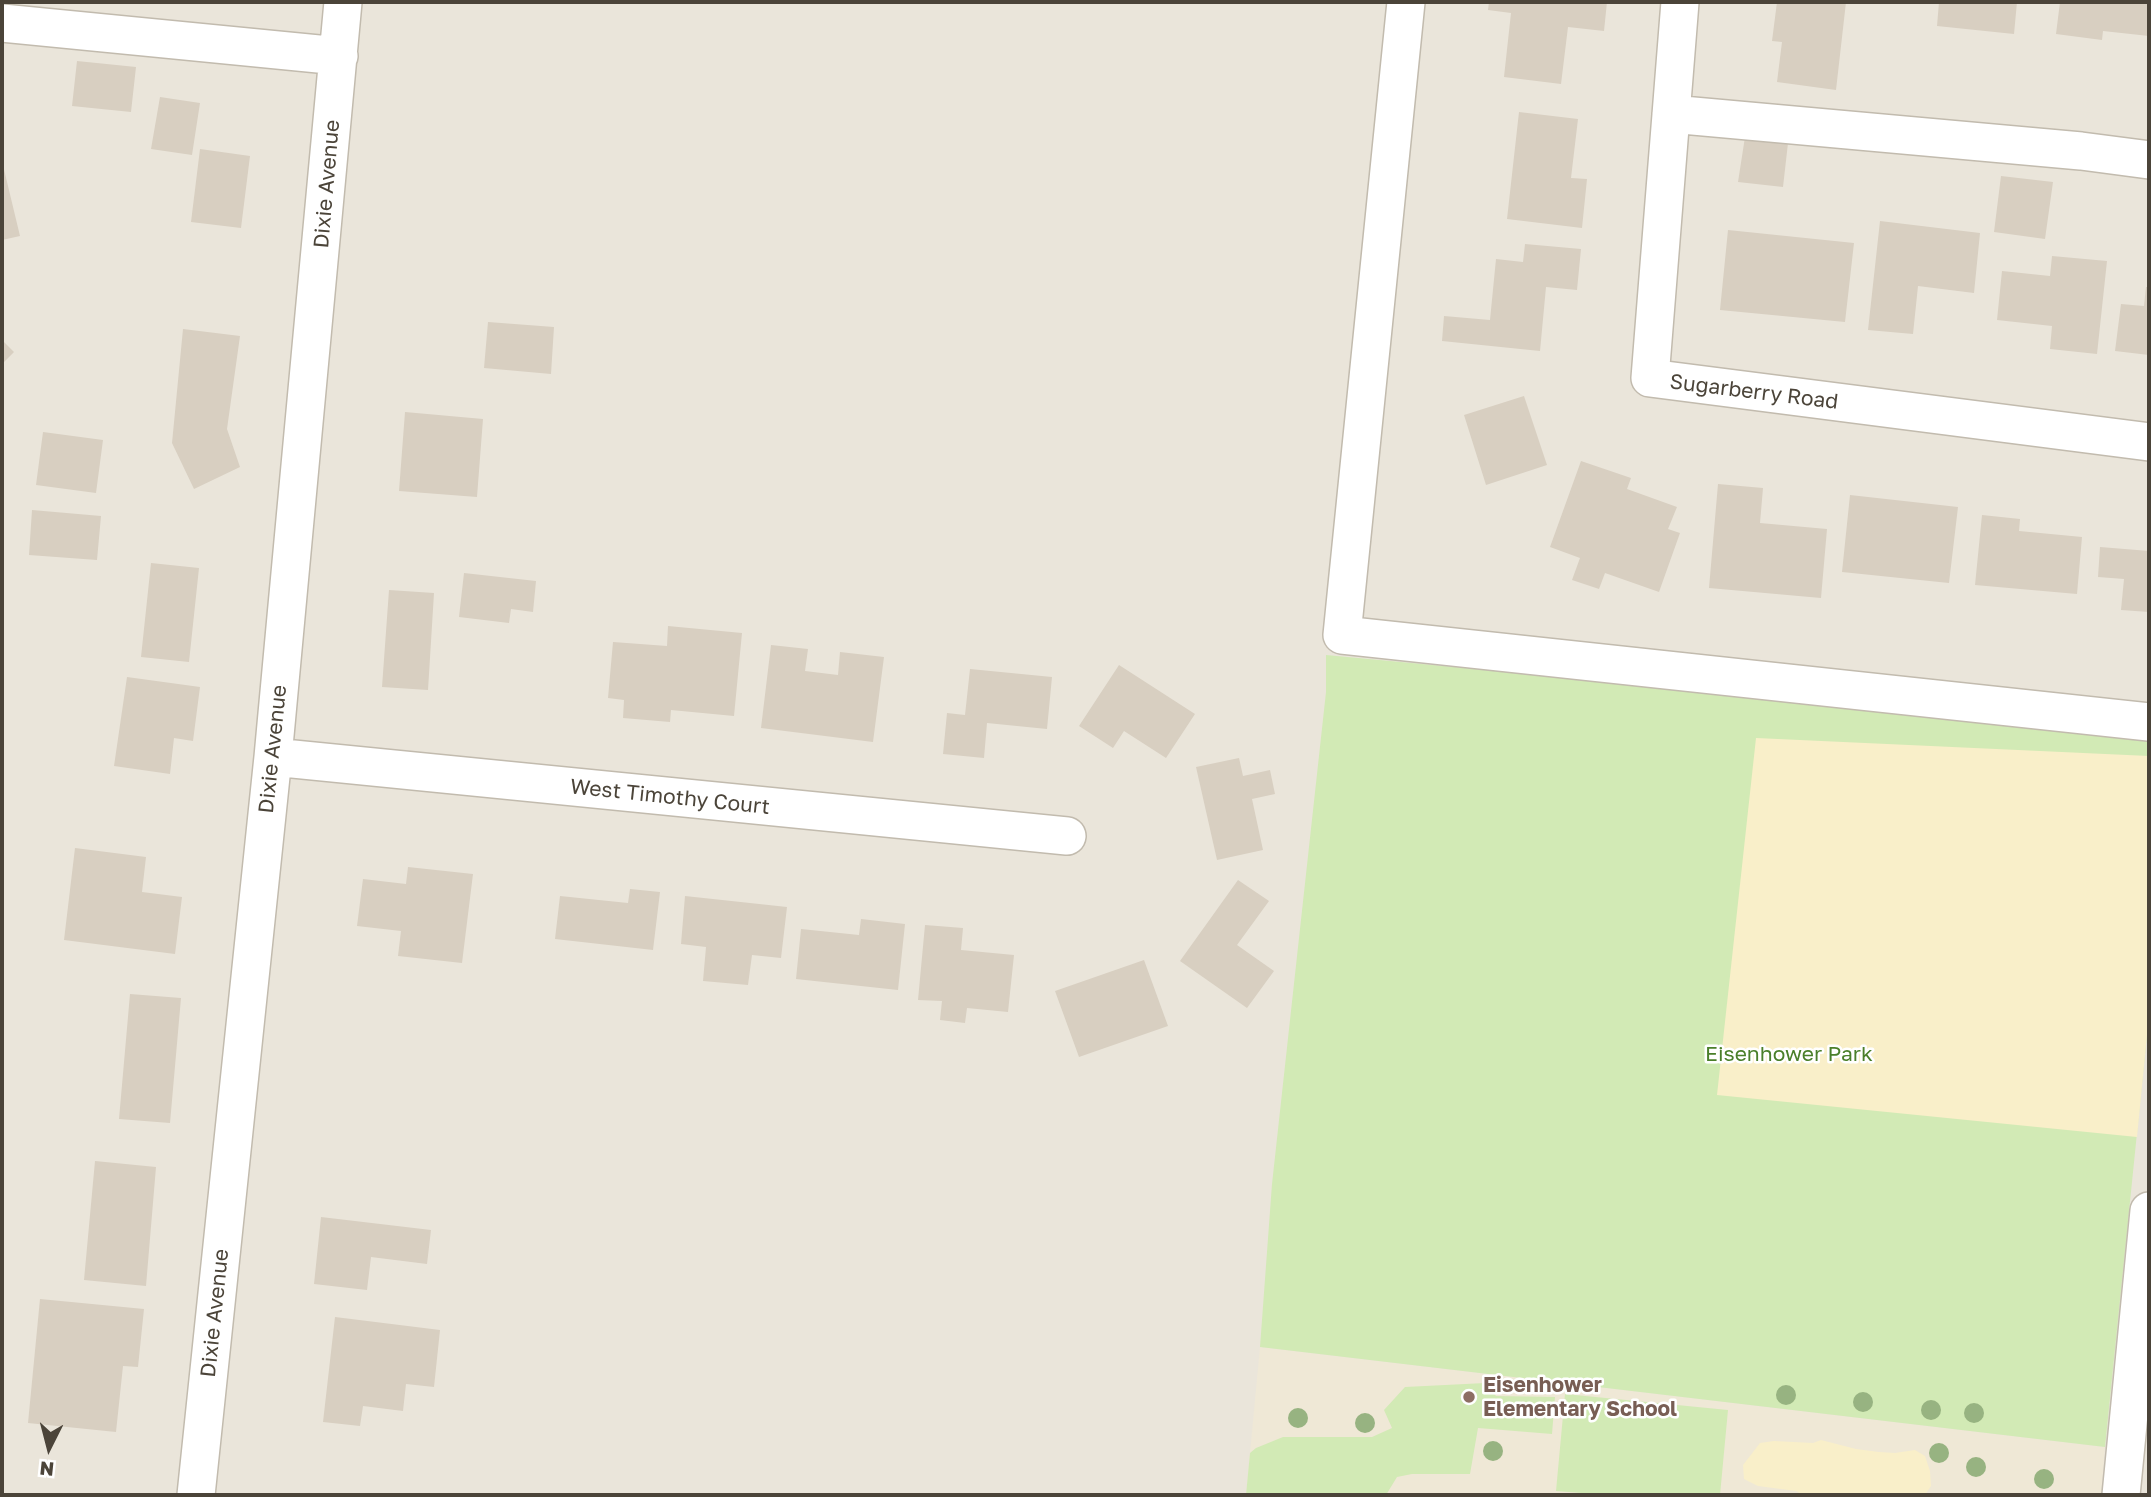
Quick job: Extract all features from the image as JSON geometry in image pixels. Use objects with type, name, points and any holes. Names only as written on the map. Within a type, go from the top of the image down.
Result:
[{"type":"street","name":"Dixie Avenue","points":[[196,1495],[273,757],[343,2]]},
{"type":"street","points":[[1406,2],[1342,635],[2149,722]]},
{"type":"street","name":"Sugarberry Road","points":[[1680,2],[1650,378],[2149,442]]},
{"type":"street","points":[[2,23],[339,56]]},
{"type":"street","points":[[1671,114],[2081,151],[2149,160]]},
{"type":"street","name":"West Timothy Court","points":[[273,757],[1067,836]]},
{"type":"street","points":[[2121,1495],[2149,1211]]},
{"type":"shaded area","points":[[2,2],[2149,2],[2149,1495],[2,1495]]},
{"type":"shaded area","name":"Eisenhower Elementary School","points":[[1260,1347],[2105,1447],[2101,1495],[1246,1495]]},
{"type":"green space","name":"Eisenhower Park","points":[[1326,655],[2149,732],[2149,1015],[2105,1447],[1260,1347],[1272,1184],[1326,692]]},
{"type":"green space","points":[[1485,1383],[1496,1396],[1555,1397],[1552,1434],[1478,1428],[1470,1474],[1412,1474],[1397,1477],[1386,1495],[1246,1495],[1250,1453],[1256,1448],[1283,1437],[1372,1437],[1392,1428],[1384,1410],[1405,1387]]},
{"type":"green space","points":[[1565,1394],[1728,1410],[1720,1495],[1607,1495],[1556,1491]]},
{"type":"sand","points":[[1756,738],[2149,756],[2149,1015],[2137,1137],[1717,1095]]},
{"type":"sand","points":[[1821,1440],[1879,1452],[1915,1450],[1925,1456],[1931,1486],[1925,1495],[1803,1495],[1796,1491],[1758,1486],[1744,1479],[1743,1465],[1760,1443],[1813,1443]]},
{"type":"building","points":[[1489,2],[1607,2],[1604,31],[1568,27],[1561,84],[1504,77],[1511,13],[1488,10]]},
{"type":"building","points":[[1777,2],[1846,2],[1836,90],[1777,82],[1782,42],[1772,41]]},
{"type":"building","points":[[1939,2],[2017,2],[2014,34],[1937,26]]},
{"type":"building","points":[[2060,2],[2149,2],[2149,36],[2103,31],[2102,40],[2056,34]]},
{"type":"building","points":[[77,61],[136,67],[131,112],[72,106]]},
{"type":"building","points":[[160,97],[200,103],[192,155],[151,149]]},
{"type":"building","points":[[1519,112],[1578,119],[1571,178],[1587,179],[1582,228],[1507,219]]},
{"type":"building","points":[[1745,137],[1788,143],[1783,187],[1738,182]]},
{"type":"building","points":[[200,149],[250,156],[241,228],[191,222]]},
{"type":"building","points":[[2,161],[20,236],[2,240]]},
{"type":"building","points":[[2001,176],[2053,182],[2045,239],[1994,232]]},
{"type":"building","points":[[1880,221],[1980,233],[1974,293],[1918,286],[1913,334],[1868,330]]},
{"type":"building","points":[[1728,230],[1854,243],[1845,322],[1720,310]]},
{"type":"building","points":[[1525,244],[1581,249],[1577,290],[1546,287],[1540,351],[1442,341],[1444,316],[1490,320],[1496,259],[1523,262]]},
{"type":"building","points":[[2052,256],[2107,261],[2097,354],[2050,349],[2052,326],[1997,320],[2002,271],[2050,276]]},
{"type":"building","points":[[2146,287],[2149,287],[2149,355],[2115,351],[2121,304],[2144,306]]},
{"type":"building","points":[[488,322],[554,327],[551,374],[484,368]]},
{"type":"building","points":[[183,329],[240,336],[227,429],[240,467],[194,489],[172,443]]},
{"type":"building","points":[[2,340],[14,352],[2,364]]},
{"type":"building","points":[[1524,396],[1547,465],[1486,485],[1464,415]]},
{"type":"building","points":[[405,412],[483,419],[477,497],[399,491]]},
{"type":"building","points":[[43,432],[103,440],[96,493],[36,485]]},
{"type":"building","points":[[1581,461],[1631,478],[1627,489],[1677,507],[1668,529],[1680,533],[1659,592],[1605,573],[1599,589],[1572,580],[1580,558],[1550,547]]},
{"type":"building","points":[[1718,484],[1763,488],[1760,523],[1827,529],[1821,598],[1709,588]]},
{"type":"building","points":[[1850,495],[1958,507],[1949,583],[1842,572]]},
{"type":"building","points":[[32,510],[101,516],[97,560],[29,555]]},
{"type":"building","points":[[1982,515],[2020,519],[2019,531],[2082,537],[2077,594],[1975,585]]},
{"type":"building","points":[[2100,547],[2149,551],[2149,612],[2121,610],[2124,579],[2098,577]]},
{"type":"building","points":[[151,563],[199,568],[189,662],[141,657]]},
{"type":"building","points":[[464,573],[536,581],[533,612],[511,609],[509,623],[459,617]]},
{"type":"building","points":[[389,590],[434,593],[428,690],[382,687]]},
{"type":"building","points":[[668,626],[742,633],[734,716],[671,710],[670,722],[623,718],[624,700],[608,698],[613,642],[667,646]]},
{"type":"building","points":[[771,645],[808,649],[805,671],[838,675],[840,652],[884,657],[873,742],[761,728]]},
{"type":"building","points":[[1119,665],[1195,714],[1166,758],[1124,731],[1113,748],[1079,726]]},
{"type":"building","points":[[970,669],[1052,677],[1047,729],[987,723],[984,758],[943,754],[947,713],[965,715]]},
{"type":"building","points":[[127,677],[200,687],[193,741],[174,738],[170,774],[114,766]]},
{"type":"building","points":[[1239,758],[1243,776],[1270,770],[1275,794],[1252,799],[1263,850],[1217,860],[1196,767]]},
{"type":"building","points":[[75,848],[146,857],[142,892],[182,897],[175,954],[64,940]]},
{"type":"building","points":[[408,867],[473,874],[462,963],[398,956],[401,931],[357,926],[363,879],[406,884]]},
{"type":"building","points":[[1238,880],[1269,901],[1237,945],[1274,971],[1247,1008],[1180,961]]},
{"type":"building","points":[[630,889],[660,892],[653,950],[555,939],[560,896],[628,903]]},
{"type":"building","points":[[685,896],[787,907],[781,958],[752,955],[748,985],[703,981],[706,947],[681,944]]},
{"type":"building","points":[[861,919],[905,924],[898,990],[796,979],[801,929],[859,935]]},
{"type":"building","points":[[925,925],[963,928],[961,950],[1014,955],[1008,1012],[967,1008],[965,1023],[940,1020],[942,1001],[918,1000]]},
{"type":"building","points":[[1144,960],[1168,1026],[1079,1057],[1055,991]]},
{"type":"building","points":[[130,994],[181,998],[170,1123],[119,1119]]},
{"type":"building","points":[[95,1161],[156,1167],[146,1286],[84,1280]]},
{"type":"building","points":[[321,1217],[431,1230],[427,1264],[371,1257],[367,1290],[314,1284]]},
{"type":"building","points":[[40,1299],[144,1309],[138,1367],[123,1366],[116,1432],[28,1423]]},
{"type":"building","points":[[335,1317],[440,1330],[434,1387],[406,1384],[403,1411],[363,1406],[360,1426],[323,1422]]},
{"type":"place","name":"Eisenhower Elementary School","points":[[1469,1397]]}]
